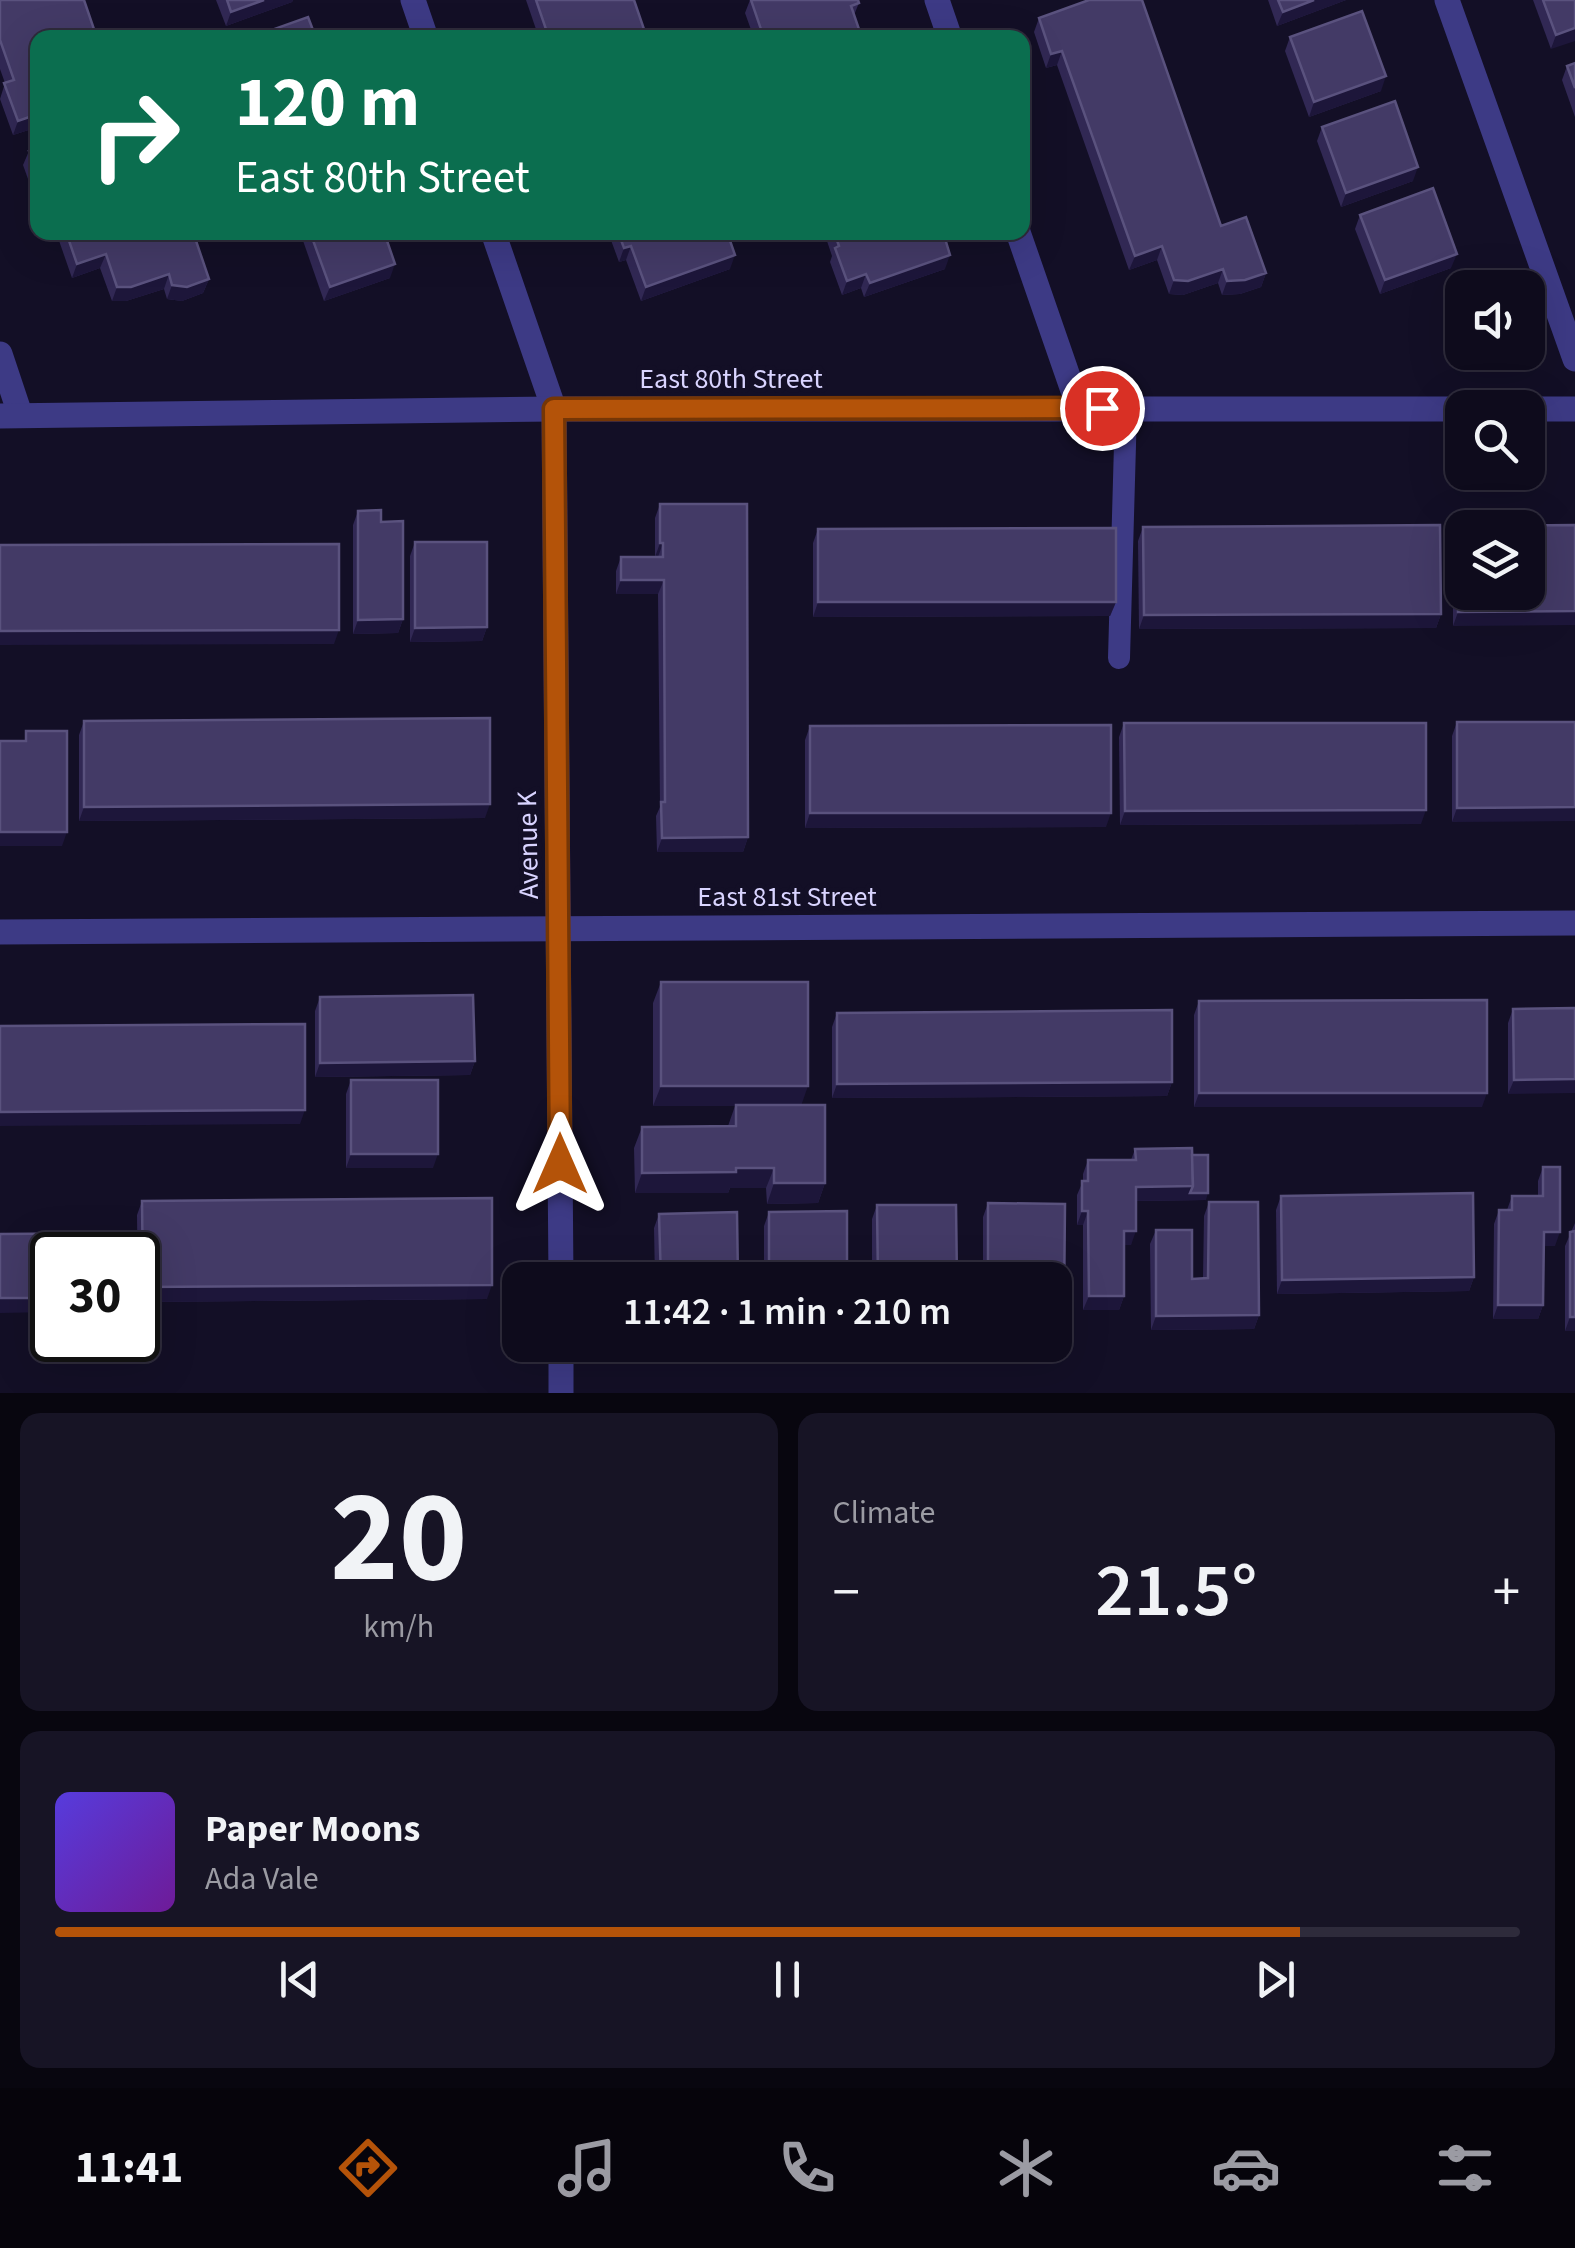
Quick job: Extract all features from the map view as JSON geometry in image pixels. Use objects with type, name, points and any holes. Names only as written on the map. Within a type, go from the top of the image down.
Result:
[{"type":"street","points":[[413,0],[423,30]]},
{"type":"street","points":[[937,0],[947,30]]},
{"type":"street","points":[[1447,0],[1575,359]]},
{"type":"street","name":"Avenue K","points":[[496,240],[554,409],[561,1262]]},
{"type":"street","points":[[1021,240],[1079,408]]},
{"type":"street","points":[[0,354],[10,415]]},
{"type":"street","name":"East 80th Street","points":[[10,415],[554,409],[1445,408]]},
{"type":"street","points":[[1545,408],[1575,408]]},
{"type":"street","name":"East 81st Street","points":[[0,932],[1575,923]]},
{"type":"street","points":[[561,1362],[561,1393]]},
{"type":"lane","points":[[1120,658],[1126,408]]},
{"type":"building","points":[[0,0],[84,0],[94,30],[30,30],[30,117],[18,121],[4,83],[14,80],[0,40]]},
{"type":"building","points":[[227,0],[264,0],[231,12]]},
{"type":"building","points":[[536,0],[634,0],[644,30],[546,30]]},
{"type":"building","points":[[751,0],[859,3],[851,6],[859,30],[761,30]]},
{"type":"building","points":[[1089,0],[1142,0],[1221,226],[1246,217],[1266,273],[1227,281],[1223,269],[1188,281],[1174,280],[1162,246],[1135,256],[1062,51],[1051,54],[1039,18]]},
{"type":"building","points":[[1278,0],[1314,0],[1283,12]]},
{"type":"building","points":[[1543,0],[1575,0],[1575,28],[1556,35]]},
{"type":"building","points":[[1362,11],[1386,76],[1314,102],[1290,37]]},
{"type":"building","points":[[308,17],[313,30],[271,30]]},
{"type":"building","points":[[1575,63],[1575,88],[1567,66]]},
{"type":"building","points":[[1395,101],[1418,167],[1346,193],[1322,127]]},
{"type":"building","points":[[1433,188],[1457,254],[1385,280],[1360,215]]},
{"type":"building","points":[[69,240],[196,240],[209,279],[187,287],[172,285],[169,274],[131,287],[117,287],[106,254],[77,264]]},
{"type":"building","points":[[313,240],[387,240],[395,264],[330,287]]},
{"type":"building","points":[[621,240],[730,240],[735,255],[646,287],[631,246],[624,248]]},
{"type":"building","points":[[837,240],[945,240],[950,255],[870,283],[866,274],[847,281],[835,248],[839,246]]},
{"type":"building","points":[[660,504],[747,504],[748,837],[662,838],[664,580],[621,580],[621,557],[663,557]]},
{"type":"building","points":[[381,510],[381,522],[403,521],[403,619],[358,620],[358,511]]},
{"type":"building","points":[[1440,525],[1441,614],[1144,615],[1143,527]]},
{"type":"building","points":[[1545,525],[1575,525],[1575,611],[1458,612],[1545,610]]},
{"type":"building","points":[[1116,528],[1116,602],[818,602],[818,529]]},
{"type":"building","points":[[415,542],[487,542],[487,627],[415,628]]},
{"type":"building","points":[[339,544],[339,630],[0,631],[0,545]]},
{"type":"building","points":[[490,718],[490,804],[84,807],[84,721]]},
{"type":"building","points":[[1457,722],[1575,722],[1575,807],[1457,808]]},
{"type":"building","points":[[1124,723],[1426,723],[1426,810],[1125,811]]},
{"type":"building","points":[[1111,725],[1111,813],[810,813],[810,726]]},
{"type":"building","points":[[26,731],[67,731],[67,832],[0,832],[0,741],[26,741]]},
{"type":"building","points":[[661,982],[808,982],[808,1086],[661,1086]]},
{"type":"building","points":[[473,995],[475,1061],[320,1063],[320,997]]},
{"type":"building","points":[[1487,1000],[1487,1093],[1199,1093],[1199,1001]]},
{"type":"building","points":[[1575,1008],[1575,1079],[1514,1080],[1513,1009]]},
{"type":"building","points":[[1172,1010],[1172,1082],[837,1084],[837,1013]]},
{"type":"building","points":[[305,1024],[305,1110],[0,1112],[0,1026]]},
{"type":"building","points":[[351,1080],[438,1080],[438,1154],[351,1154]]},
{"type":"building","points":[[736,1105],[825,1105],[825,1183],[774,1183],[774,1168],[642,1173],[642,1127],[736,1126]]},
{"type":"building","points":[[1192,1148],[1193,1186],[1136,1187],[1136,1231],[1124,1231],[1124,1296],[1089,1296],[1088,1211],[1082,1211],[1082,1181],[1088,1181],[1088,1160],[1136,1160],[1135,1149]]},
{"type":"building","points":[[1192,1155],[1208,1155],[1208,1193],[1190,1193]]},
{"type":"building","points":[[1543,1167],[1560,1167],[1560,1232],[1544,1232],[1543,1305],[1498,1305],[1499,1210],[1512,1210],[1512,1196],[1543,1196]]},
{"type":"building","points":[[1473,1193],[1474,1277],[1282,1280],[1281,1196]]},
{"type":"building","points":[[492,1198],[492,1285],[160,1287],[160,1232],[142,1232],[142,1201]]},
{"type":"building","points":[[1209,1202],[1258,1202],[1259,1315],[1156,1316],[1156,1230],[1192,1230],[1192,1279],[1208,1278]]},
{"type":"building","points":[[988,1203],[1065,1204],[1064,1262],[988,1262]]},
{"type":"building","points":[[877,1205],[956,1205],[957,1262],[878,1262]]},
{"type":"building","points":[[847,1211],[847,1262],[769,1262],[769,1212]]},
{"type":"building","points":[[737,1212],[738,1262],[660,1262],[659,1214]]},
{"type":"building","points":[[1575,1231],[1575,1317],[1570,1317],[1570,1232]]},
{"type":"building","points":[[0,1234],[30,1234],[30,1298],[0,1298]]},
{"type":"route","points":[[560,1164],[554,409],[1102,408]]}]
